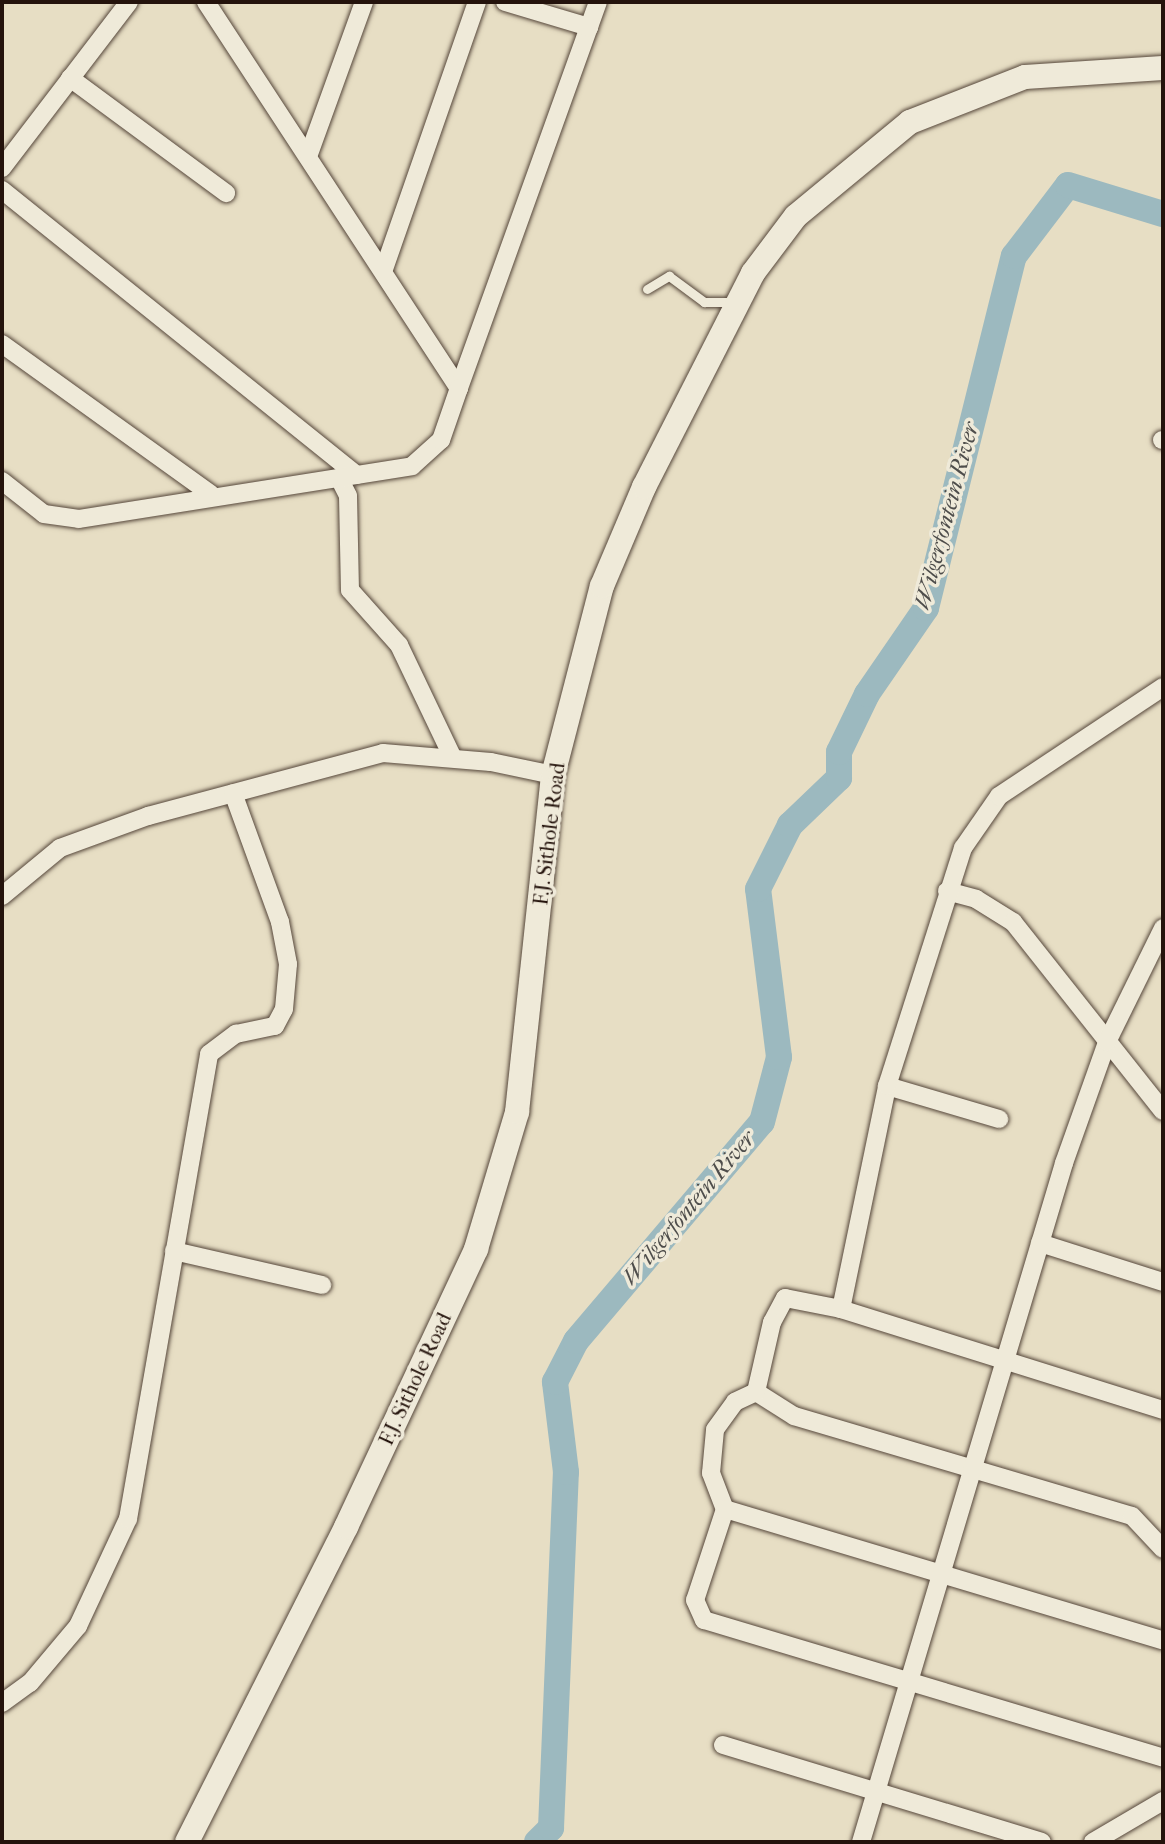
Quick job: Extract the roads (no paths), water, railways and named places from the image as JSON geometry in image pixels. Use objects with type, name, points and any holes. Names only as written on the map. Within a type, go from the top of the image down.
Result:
[{"type":"street","points":[[2,168],[129,2]]},
{"type":"street","points":[[206,2],[384,269],[459,388]]},
{"type":"street","points":[[309,155],[363,2]]},
{"type":"street","points":[[384,269],[477,2]]},
{"type":"street","points":[[505,2],[589,27]]},
{"type":"street","points":[[2,481],[44,514],[71,519],[211,494],[357,475],[425,460],[449,427],[459,388],[598,2]]},
{"type":"street","name":"F.J. Sithole Road","points":[[187,1842],[346,1527],[476,1249],[517,1112],[553,775],[603,586],[739,302],[796,215],[910,122],[1025,77],[1163,68]]},
{"type":"street","points":[[70,78],[226,193]]},
{"type":"street","points":[[2,190],[357,475]]},
{"type":"street","points":[[2,344],[211,494]]},
{"type":"street","points":[[339,478],[348,496],[350,590],[408,661],[453,758]]},
{"type":"street","points":[[841,1309],[887,1086],[947,891],[963,848],[999,796],[1163,687]]},
{"type":"street","points":[[2,896],[60,848],[233,793],[383,754],[453,758],[553,775]]},
{"type":"street","points":[[2,1703],[30,1683],[78,1626],[118,1547],[209,1054],[236,1034],[278,1025],[288,991],[272,887],[233,793]]},
{"type":"street","points":[[947,891],[976,899],[1013,922],[1163,1111]]},
{"type":"street","points":[[861,1842],[943,1576],[1040,1243],[1107,1042],[1163,928]]},
{"type":"street","points":[[887,1086],[999,1119]]},
{"type":"street","points":[[1040,1243],[1163,1282]]},
{"type":"street","points":[[174,1251],[322,1286]]},
{"type":"street","points":[[1163,1410],[841,1309],[789,1298],[781,1302],[756,1392],[735,1402],[715,1430],[711,1473],[725,1509],[696,1593],[700,1617],[1163,1758]]},
{"type":"street","points":[[756,1392],[794,1416],[975,1467],[1132,1516],[1163,1549]]},
{"type":"street","points":[[725,1509],[1163,1640]]},
{"type":"street","points":[[723,1745],[1042,1842]]},
{"type":"street","points":[[1093,1842],[1163,1801]]},
{"type":"lane","points":[[647,289],[669,275],[704,302],[739,302]]},
{"type":"waterway","name":"Wilgerfontein River","points":[[537,1842],[551,1828],[566,1472],[555,1382],[576,1341],[762,1122],[779,1057],[758,889],[790,825],[839,778],[839,752],[867,694],[926,608],[1014,256],[1068,185],[1163,214]]}]
